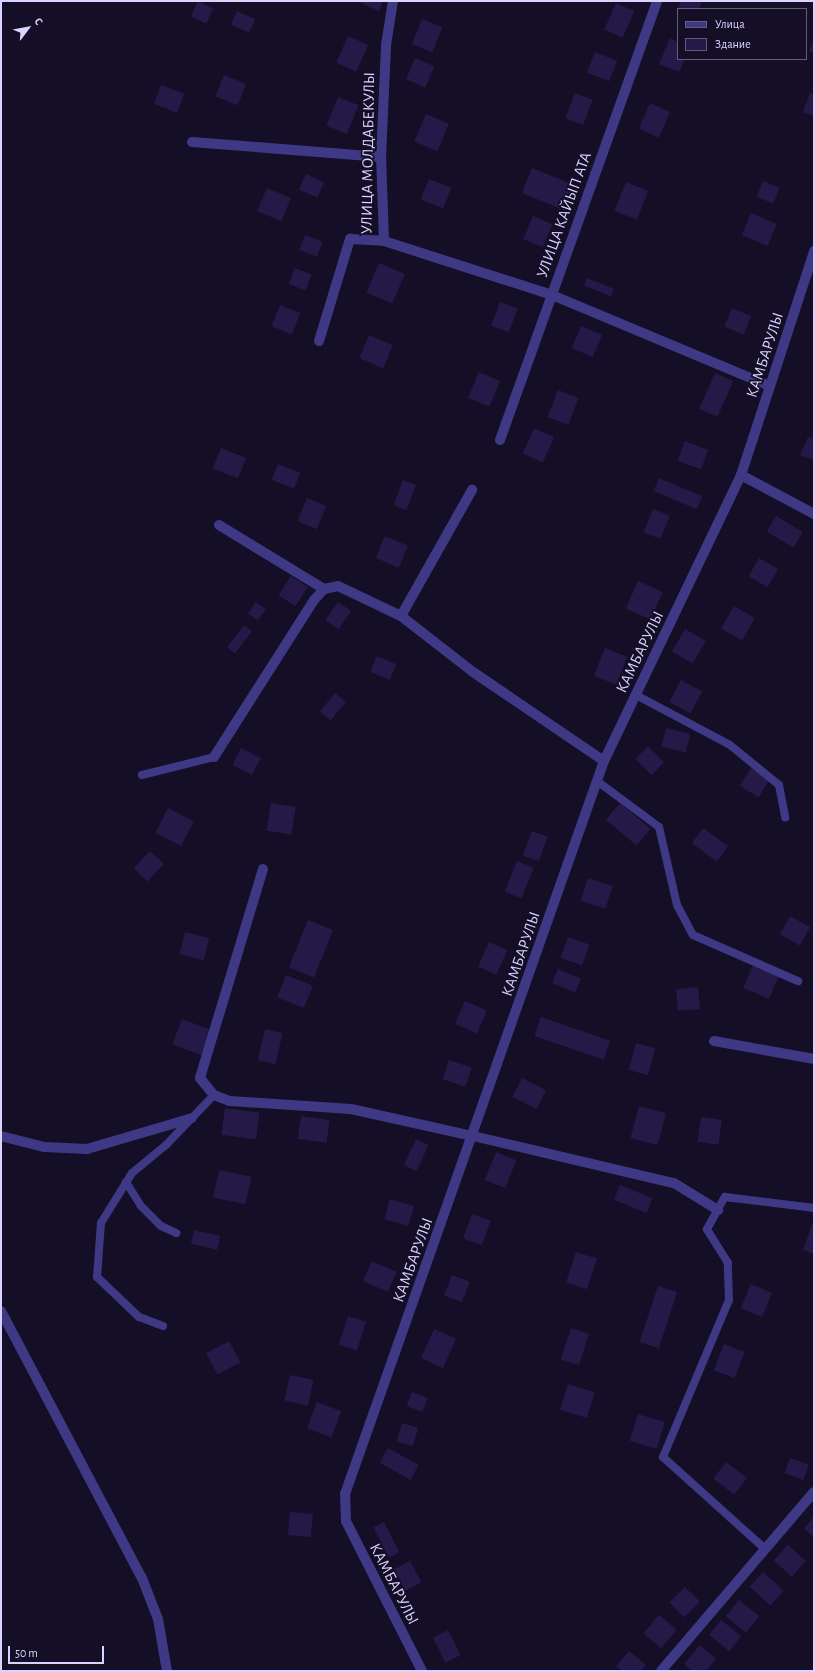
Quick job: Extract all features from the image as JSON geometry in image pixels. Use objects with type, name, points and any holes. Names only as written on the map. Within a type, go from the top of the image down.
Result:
[{"type":"street","name":"УЛИЦА МОЛДАБЕКУЛЫ","points":[[319,341],[350,239],[384,241],[381,157],[386,45],[393,1]]},
{"type":"street","name":"УЛИЦА КАЙЫП АТА","points":[[500,440],[657,1]]},
{"type":"street","points":[[192,142],[381,157]]},
{"type":"street","points":[[384,241],[552,295],[770,386]]},
{"type":"street","name":"КАМБАРУЛЫ","points":[[422,1671],[346,1521],[345,1494],[473,1136],[604,761],[741,475],[814,251]]},
{"type":"street","points":[[741,475],[814,514]]},
{"type":"street","points":[[401,616],[472,490]]},
{"type":"street","points":[[219,525],[324,589]]},
{"type":"street","points":[[214,757],[314,600],[324,589],[338,586],[401,616],[473,672],[604,761]]},
{"type":"street","points":[[263,869],[200,1078],[214,1095],[230,1101],[352,1109],[473,1136],[674,1183],[718,1210]]},
{"type":"street","points":[[714,1041],[814,1059]]},
{"type":"street","points":[[1,1136],[44,1147],[87,1149],[192,1118]]},
{"type":"street","points":[[1,1311],[142,1578],[158,1619],[167,1671]]},
{"type":"street","points":[[661,1671],[764,1548],[814,1492]]},
{"type":"lane","points":[[636,695],[730,745],[779,785],[785,817]]},
{"type":"lane","points":[[142,776],[214,757]]},
{"type":"lane","points":[[597,781],[659,827],[677,906],[693,935],[798,981]]},
{"type":"lane","points":[[163,1326],[139,1317],[97,1277],[101,1223],[132,1173],[166,1146],[214,1095]]},
{"type":"lane","points":[[126,1182],[141,1206],[161,1226],[176,1233]]},
{"type":"lane","points":[[764,1548],[663,1457],[729,1300],[728,1263],[707,1229],[725,1197],[814,1208]]},
{"type":"building","points":[[198,1],[213,8],[206,24],[191,16]]},
{"type":"building","points":[[356,1],[383,1],[379,11]]},
{"type":"building","points":[[681,1],[702,1],[699,8],[678,8]]},
{"type":"building","points":[[616,3],[634,11],[622,38],[604,29]]},
{"type":"building","points":[[237,11],[255,19],[249,33],[231,25]]},
{"type":"building","points":[[422,19],[442,27],[432,52],[412,44]]},
{"type":"building","points":[[348,36],[368,45],[356,71],[336,62]]},
{"type":"building","points":[[670,38],[677,42],[677,60],[685,60],[679,72],[659,64]]},
{"type":"building","points":[[814,39],[814,53],[809,51]]},
{"type":"building","points":[[595,52],[617,61],[609,81],[587,72]]},
{"type":"building","points":[[415,58],[434,66],[425,87],[406,79]]},
{"type":"building","points":[[224,75],[246,84],[238,105],[215,96]]},
{"type":"building","points":[[161,85],[184,94],[177,113],[154,104]]},
{"type":"building","points":[[575,93],[593,100],[583,125],[565,118]]},
{"type":"building","points":[[810,93],[814,95],[814,116],[803,112]]},
{"type":"building","points":[[338,97],[358,105],[347,134],[326,126]]},
{"type":"building","points":[[650,103],[670,112],[659,138],[639,129]]},
{"type":"building","points":[[426,114],[449,124],[437,151],[414,142]]},
{"type":"building","points":[[532,168],[575,185],[565,210],[522,193]]},
{"type":"building","points":[[306,174],[324,182],[317,198],[299,190]]},
{"type":"building","points":[[429,179],[451,188],[443,208],[421,199]]},
{"type":"building","points":[[763,181],[780,188],[773,204],[757,197]]},
{"type":"building","points":[[626,182],[648,191],[637,220],[614,211]]},
{"type":"building","points":[[267,188],[291,198],[281,221],[257,211]]},
{"type":"building","points":[[751,213],[777,224],[767,246],[742,235]]},
{"type":"building","points":[[533,216],[552,224],[543,247],[523,239]]},
{"type":"building","points":[[305,235],[323,242],[317,257],[299,250]]},
{"type":"building","points":[[379,263],[405,274],[392,303],[366,292]]},
{"type":"building","points":[[295,268],[312,275],[305,291],[289,284]]},
{"type":"building","points":[[587,278],[614,289],[611,296],[584,285]]},
{"type":"building","points":[[500,302],[518,309],[509,332],[491,325]]},
{"type":"building","points":[[280,305],[300,313],[292,335],[271,326]]},
{"type":"building","points":[[732,308],[751,316],[744,335],[724,326]]},
{"type":"building","points":[[581,326],[602,335],[593,357],[572,348]]},
{"type":"building","points":[[369,335],[393,345],[383,368],[359,358]]},
{"type":"building","points":[[479,372],[500,381],[489,407],[468,398]]},
{"type":"building","points":[[715,373],[733,381],[717,417],[699,409]]},
{"type":"building","points":[[558,390],[579,398],[568,425],[548,417]]},
{"type":"building","points":[[534,428],[554,437],[543,463],[523,454]]},
{"type":"building","points":[[808,437],[814,439],[814,460],[800,455]]},
{"type":"building","points":[[685,441],[708,450],[701,470],[677,461]]},
{"type":"building","points":[[221,448],[246,458],[238,479],[213,468]]},
{"type":"building","points":[[278,464],[300,473],[294,489],[272,480]]},
{"type":"building","points":[[659,478],[702,496],[697,509],[654,491]]},
{"type":"building","points":[[403,480],[416,485],[406,510],[393,505]]},
{"type":"building","points":[[307,498],[326,506],[317,529],[297,521]]},
{"type":"building","points":[[653,509],[670,516],[660,539],[644,532]]},
{"type":"building","points":[[776,516],[803,532],[793,547],[767,531]]},
{"type":"building","points":[[385,536],[408,546],[399,568],[376,558]]},
{"type":"building","points":[[759,558],[778,569],[768,587],[748,576]]},
{"type":"building","points":[[291,576],[308,587],[295,606],[278,595]]},
{"type":"building","points":[[638,581],[663,592],[650,619],[626,608]]},
{"type":"building","points":[[256,602],[266,609],[258,620],[248,613]]},
{"type":"building","points":[[338,602],[351,611],[338,629],[325,620]]},
{"type":"building","points":[[734,606],[755,618],[742,641],[721,629]]},
{"type":"building","points":[[244,625],[252,631],[235,653],[227,647]]},
{"type":"building","points":[[685,629],[706,641],[693,664],[672,652]]},
{"type":"building","points":[[605,648],[627,657],[616,685],[594,676]]},
{"type":"building","points":[[377,656],[396,664],[390,680],[370,672]]},
{"type":"building","points":[[681,680],[702,691],[690,713],[669,702]]},
{"type":"building","points":[[335,693],[346,702],[331,720],[320,712]]},
{"type":"building","points":[[666,728],[690,734],[686,752],[661,746]]},
{"type":"building","points":[[648,746],[664,762],[652,775],[635,759]]},
{"type":"building","points":[[241,748],[261,758],[252,775],[232,765]]},
{"type":"building","points":[[751,768],[770,780],[759,797],[740,786]]},
{"type":"building","points":[[271,803],[296,807],[291,835],[267,831]]},
{"type":"building","points":[[620,803],[651,829],[637,846],[606,820]]},
{"type":"building","points":[[168,808],[194,821],[181,846],[155,833]]},
{"type":"building","points":[[703,828],[728,846],[717,862],[692,843]]},
{"type":"building","points":[[532,831],[548,837],[539,861],[523,855]]},
{"type":"building","points":[[150,851],[164,864],[148,882],[134,869]]},
{"type":"building","points":[[517,861],[534,868],[521,898],[505,892]]},
{"type":"building","points":[[588,878],[613,886],[605,909],[581,901]]},
{"type":"building","points":[[790,916],[810,927],[800,946],[780,934]]},
{"type":"building","points":[[308,920],[333,930],[314,977],[289,967]]},
{"type":"building","points":[[185,932],[209,938],[204,960],[179,954]]},
{"type":"building","points":[[568,937],[590,945],[582,966],[560,958]]},
{"type":"building","points":[[489,942],[507,950],[496,975],[478,967]]},
{"type":"building","points":[[753,965],[779,976],[769,999],[743,988]]},
{"type":"building","points":[[558,969],[581,979],[575,993],[552,983]]},
{"type":"building","points":[[286,975],[313,986],[304,1008],[277,997]]},
{"type":"building","points":[[698,987],[700,1009],[678,1011],[676,989]]},
{"type":"building","points":[[465,1001],[487,1011],[477,1034],[455,1024]]},
{"type":"building","points":[[541,1017],[610,1041],[604,1060],[534,1036]]},
{"type":"building","points":[[182,1019],[211,1030],[201,1055],[172,1044]]},
{"type":"building","points":[[265,1029],[283,1033],[275,1064],[258,1060]]},
{"type":"building","points":[[636,1043],[655,1048],[648,1075],[629,1070]]},
{"type":"building","points":[[449,1060],[472,1068],[465,1087],[442,1079]]},
{"type":"building","points":[[522,1078],[546,1090],[537,1109],[512,1097]]},
{"type":"building","points":[[639,1106],[666,1113],[658,1145],[630,1138]]},
{"type":"building","points":[[225,1108],[260,1113],[256,1140],[221,1135]]},
{"type":"building","points":[[301,1116],[330,1120],[327,1143],[298,1139]]},
{"type":"building","points":[[701,1117],[722,1120],[718,1145],[698,1142]]},
{"type":"building","points":[[416,1139],[429,1145],[416,1171],[404,1165]]},
{"type":"building","points":[[496,1152],[516,1160],[505,1188],[485,1180]]},
{"type":"building","points":[[219,1170],[251,1177],[245,1204],[213,1197]]},
{"type":"building","points":[[620,1185],[652,1198],[646,1213],[614,1200]]},
{"type":"building","points":[[390,1199],[414,1206],[408,1226],[384,1219]]},
{"type":"building","points":[[472,1214],[491,1221],[482,1245],[463,1238]]},
{"type":"building","points":[[812,1224],[814,1224],[814,1254],[803,1250]]},
{"type":"building","points":[[194,1230],[220,1236],[217,1250],[191,1244]]},
{"type":"building","points":[[576,1252],[597,1259],[587,1289],[566,1282]]},
{"type":"building","points":[[372,1261],[397,1272],[388,1292],[363,1281]]},
{"type":"building","points":[[452,1275],[470,1282],[462,1302],[444,1296]]},
{"type":"building","points":[[751,1284],[772,1293],[762,1317],[741,1308]]},
{"type":"building","points":[[658,1286],[677,1292],[659,1348],[640,1342]]},
{"type":"building","points":[[348,1316],[366,1322],[357,1350],[339,1345]]},
{"type":"building","points":[[571,1328],[589,1334],[579,1365],[561,1359]]},
{"type":"building","points":[[434,1329],[456,1339],[443,1368],[421,1358]]},
{"type":"building","points":[[229,1341],[240,1362],[217,1374],[206,1353]]},
{"type":"building","points":[[724,1344],[745,1352],[735,1378],[714,1370]]},
{"type":"building","points":[[290,1375],[313,1380],[308,1405],[285,1400]]},
{"type":"building","points":[[568,1384],[595,1392],[587,1418],[560,1410]]},
{"type":"building","points":[[412,1392],[428,1398],[422,1412],[407,1406]]},
{"type":"building","points":[[317,1402],[341,1411],[331,1437],[307,1428]]},
{"type":"building","points":[[638,1414],[665,1422],[657,1449],[630,1441]]},
{"type":"building","points":[[402,1423],[418,1428],[413,1446],[396,1441]]},
{"type":"building","points":[[388,1448],[419,1465],[410,1480],[380,1463]]},
{"type":"building","points":[[790,1458],[809,1465],[803,1480],[785,1473]]},
{"type":"building","points":[[726,1462],[747,1478],[734,1494],[713,1479]]},
{"type":"building","points":[[290,1512],[313,1514],[311,1537],[288,1535]]},
{"type":"building","points":[[814,1516],[814,1537],[804,1529]]},
{"type":"building","points":[[384,1522],[399,1552],[389,1558],[373,1527]]},
{"type":"building","points":[[788,1545],[806,1561],[792,1577],[774,1561]]},
{"type":"building","points":[[410,1561],[421,1582],[405,1591],[394,1569]]},
{"type":"building","points":[[763,1572],[784,1591],[770,1606],[750,1587]]},
{"type":"building","points":[[685,1587],[700,1602],[684,1617],[669,1603]]},
{"type":"building","points":[[739,1600],[759,1616],[746,1633],[726,1616]]},
{"type":"building","points":[[659,1615],[677,1630],[661,1648],[644,1633]]},
{"type":"building","points":[[721,1620],[741,1636],[729,1651],[709,1635]]},
{"type":"building","points":[[448,1630],[461,1655],[446,1663],[433,1638]]},
{"type":"building","points":[[700,1645],[716,1659],[706,1671],[692,1671],[684,1664]]},
{"type":"building","points":[[629,1651],[646,1665],[640,1671],[622,1671],[616,1666]]}]
